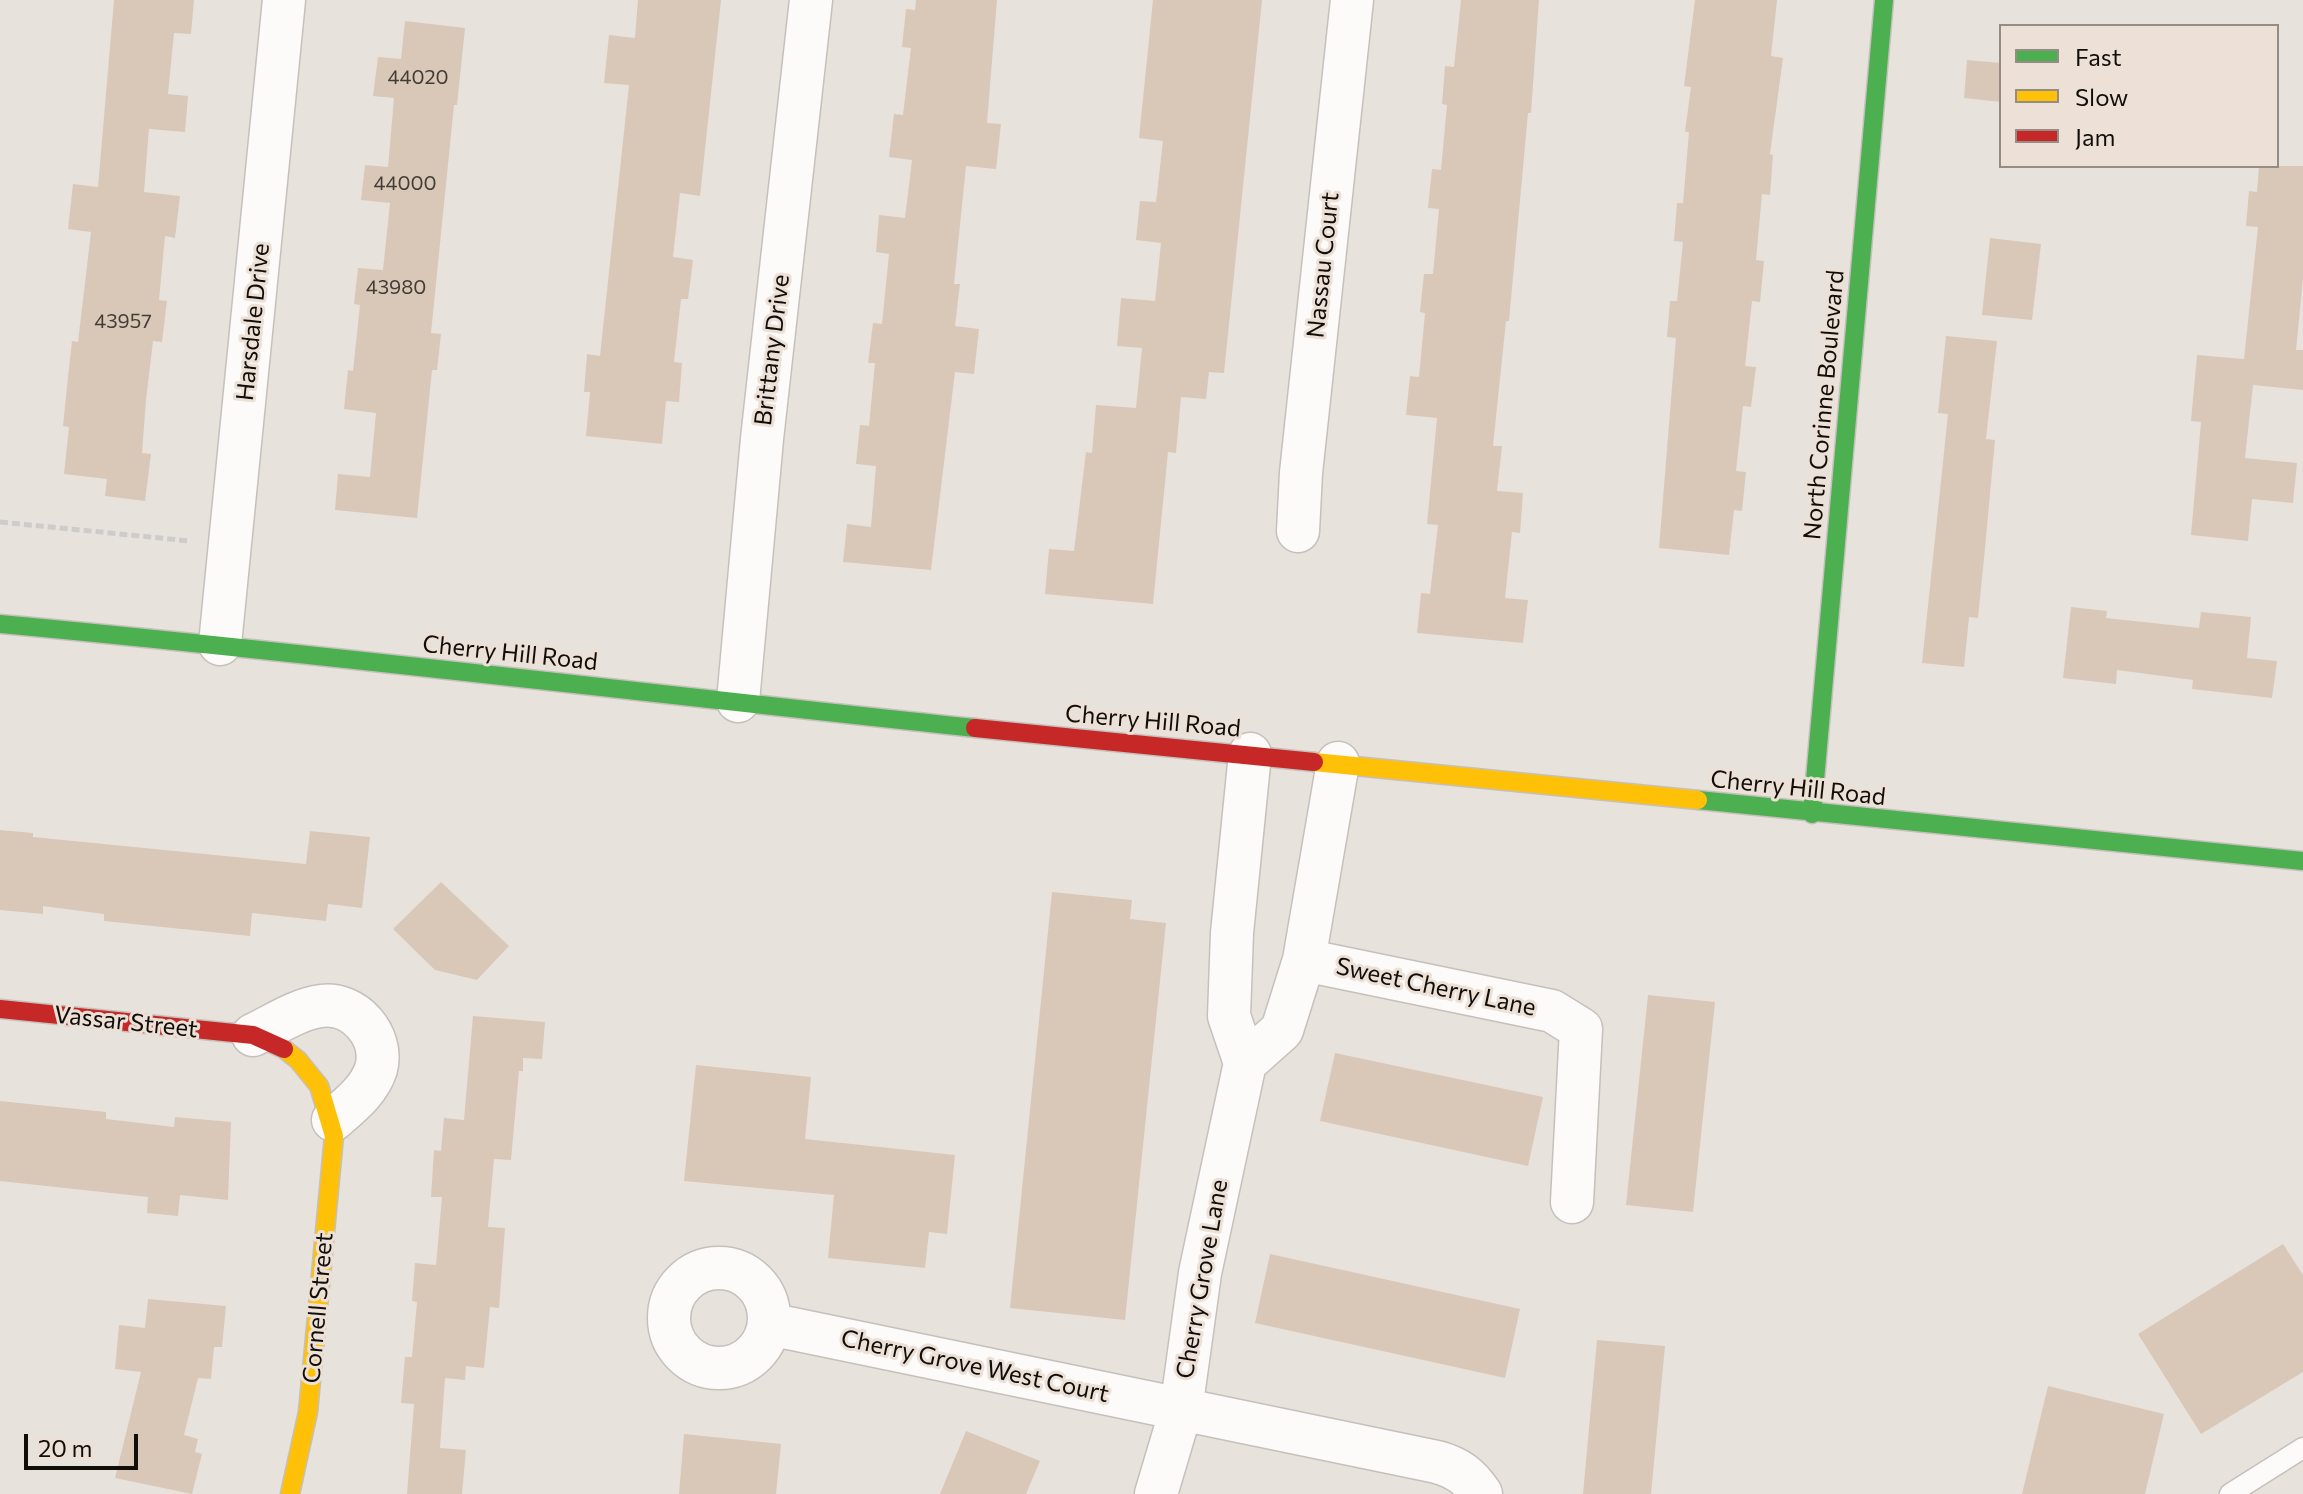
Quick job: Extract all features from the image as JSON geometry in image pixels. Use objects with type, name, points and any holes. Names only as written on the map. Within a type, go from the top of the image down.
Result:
[{"type":"main road","name":"North Corinne Boulevard","points":[[1812,814],[1884,0]]},
{"type":"main road","name":"Cherry Hill Road","points":[[0,624],[220,644],[973,728],[2303,861]]},
{"type":"main road","name":"Vassar Street","points":[[0,1009],[253,1035],[275,1042],[306,1065],[318,1081]]},
{"type":"main road","name":"Cornell Street","points":[[290,1494],[300,1461],[308,1412],[333,1120],[318,1081]]},
{"type":"street","name":"Harsdale Drive","points":[[220,644],[284,0]]},
{"type":"street","name":"Brittany Drive","points":[[738,701],[762,439],[811,0]]},
{"type":"street","name":"Nassau Court","points":[[1298,531],[1301,473],[1352,0]]},
{"type":"street","points":[[1250,754],[1232,933],[1229,1016],[1245,1063],[1282,1030],[1304,960],[1338,763]]},
{"type":"street","name":"Sweet Cherry Lane","points":[[1304,960],[1552,1011],[1581,1029],[1572,1202]]},
{"type":"street","name":"Vassar Street","points":[[253,1035],[319,1006],[340,1006],[359,1017],[370,1029],[377,1067],[360,1097],[333,1120]]},
{"type":"street","name":"Cherry Grove Lane","points":[[1156,1494],[1181,1410],[1200,1273],[1245,1063]]},
{"type":"street","name":"Cherry Grove West Court","points":[[769,1324],[1455,1467],[1471,1478],[1481,1494]]},
{"type":"lane","points":[[2230,1494],[2303,1448]]},
{"type":"path","points":[[0,522],[200,542]]},
{"type":"building","points":[[114,0],[194,0],[191,34],[174,33],[168,94],[188,96],[185,132],[149,129],[144,192],[180,196],[175,238],[165,236],[159,300],[167,301],[162,342],[153,341],[146,400],[142,453],[151,454],[145,501],[105,496],[107,479],[64,474],[69,427],[63,426],[72,341],[78,342],[91,232],[68,229],[73,184],[98,187]]},
{"type":"building","points":[[638,0],[721,0],[700,196],[680,193],[673,257],[693,260],[688,299],[681,299],[674,362],[682,363],[679,402],[666,401],[662,444],[586,436],[590,392],[584,392],[587,354],[600,356],[629,85],[604,83],[609,35],[635,38]]},
{"type":"building","points":[[916,0],[997,0],[987,123],[1001,124],[996,169],[966,166],[954,284],[960,284],[955,326],[979,329],[974,374],[955,372],[931,570],[843,562],[847,524],[871,527],[876,466],[856,464],[860,425],[869,426],[875,363],[868,363],[873,323],[882,324],[889,254],[876,252],[879,215],[905,218],[912,160],[889,157],[894,114],[903,115],[911,48],[902,47],[906,9],[915,10]]},
{"type":"building","points":[[1153,0],[1262,0],[1224,373],[1209,372],[1206,399],[1181,397],[1176,453],[1168,452],[1153,604],[1045,594],[1049,549],[1074,551],[1086,452],[1092,453],[1096,405],[1136,408],[1142,348],[1117,346],[1121,298],[1155,301],[1161,243],[1136,240],[1140,201],[1156,202],[1163,141],[1139,138]]},
{"type":"building","points":[[1461,0],[1539,0],[1531,113],[1528,113],[1509,321],[1506,321],[1493,446],[1502,446],[1497,491],[1523,493],[1520,533],[1512,532],[1505,598],[1528,600],[1523,643],[1417,633],[1421,593],[1430,594],[1438,525],[1427,524],[1437,418],[1406,415],[1410,376],[1419,377],[1425,313],[1420,312],[1424,274],[1433,274],[1439,209],[1428,208],[1432,169],[1441,170],[1447,105],[1442,104],[1445,66],[1454,67]]},
{"type":"building","points":[[1695,0],[1777,0],[1771,56],[1783,58],[1770,154],[1773,155],[1770,195],[1762,194],[1756,260],[1764,261],[1760,302],[1752,301],[1745,366],[1756,367],[1751,407],[1743,406],[1736,471],[1746,472],[1742,511],[1734,510],[1729,555],[1659,548],[1676,338],[1667,337],[1670,301],[1677,301],[1683,242],[1674,241],[1677,203],[1683,203],[1689,132],[1685,132],[1691,87],[1684,86]]},
{"type":"building","points":[[405,21],[465,28],[457,105],[454,105],[431,333],[441,334],[437,370],[432,370],[417,518],[335,510],[338,474],[370,477],[376,413],[344,409],[348,370],[353,371],[360,305],[354,304],[358,268],[383,270],[390,203],[361,200],[365,165],[388,167],[394,98],[373,96],[378,57],[401,59]]},
{"type":"building","points":[[1967,60],[1999,63],[1999,102],[1964,98]]},
{"type":"building","points":[[2303,166],[2303,279],[2296,350],[2303,350],[2303,390],[2253,385],[2245,458],[2297,463],[2293,503],[2252,499],[2248,541],[2191,535],[2201,422],[2191,421],[2197,355],[2244,359],[2258,227],[2246,226],[2249,191],[2257,192],[2259,168]]},
{"type":"building","points":[[1990,238],[2041,244],[2032,320],[1982,315]]},
{"type":"building","points":[[1946,336],[1997,341],[1986,439],[1995,440],[1978,618],[1969,617],[1964,667],[1922,663],[1948,414],[1938,413]]},
{"type":"building","points":[[2071,607],[2107,611],[2106,618],[2199,628],[2201,612],[2251,617],[2247,658],[2277,661],[2272,698],[2192,689],[2193,680],[2117,670],[2116,684],[2063,678]]},
{"type":"building","points":[[0,830],[33,833],[33,837],[306,864],[310,831],[370,837],[362,908],[328,904],[326,921],[252,913],[250,936],[104,921],[104,914],[43,906],[43,914],[0,910]]},
{"type":"building","points":[[441,882],[509,946],[477,980],[435,970],[393,929]]},
{"type":"building","points":[[1052,892],[1132,900],[1130,919],[1166,923],[1125,1320],[1010,1308]]},
{"type":"building","points":[[1648,995],[1715,1002],[1693,1212],[1626,1205]]},
{"type":"building","points":[[473,1016],[545,1022],[542,1059],[523,1058],[523,1071],[519,1071],[511,1160],[494,1159],[488,1227],[505,1228],[499,1308],[490,1307],[484,1368],[466,1366],[465,1380],[445,1378],[440,1448],[466,1450],[462,1494],[407,1494],[414,1404],[401,1403],[405,1357],[412,1357],[417,1302],[412,1301],[415,1263],[436,1265],[442,1197],[431,1197],[434,1150],[441,1151],[444,1118],[464,1120]]},
{"type":"building","points":[[1335,1053],[1543,1097],[1528,1166],[1320,1121]]},
{"type":"building","points":[[696,1065],[811,1077],[805,1139],[955,1155],[947,1234],[929,1232],[925,1268],[828,1258],[834,1195],[684,1181]]},
{"type":"building","points":[[0,1101],[106,1112],[106,1119],[174,1127],[175,1117],[231,1122],[228,1200],[180,1195],[178,1216],[147,1213],[148,1197],[0,1181]]},
{"type":"building","points":[[2283,1244],[2303,1275],[2303,1372],[2201,1434],[2138,1334]]},
{"type":"building","points":[[1270,1254],[1520,1309],[1505,1378],[1255,1323]]},
{"type":"building","points":[[148,1299],[226,1306],[222,1347],[214,1347],[211,1379],[198,1378],[184,1435],[198,1439],[195,1452],[202,1454],[192,1494],[115,1478],[141,1372],[115,1369],[119,1325],[145,1328]]},
{"type":"building","points":[[1597,1340],[1665,1346],[1651,1494],[1583,1494]]},
{"type":"building","points":[[2048,1386],[2164,1414],[2145,1494],[2022,1494]]},
{"type":"building","points":[[966,1431],[1040,1461],[1026,1494],[940,1494]]},
{"type":"building","points":[[684,1434],[781,1444],[776,1494],[679,1494]]},
{"type":"traffic: fast","points":[[1812,814],[1884,0]]},
{"type":"traffic: fast","points":[[0,624],[975,728]]},
{"type":"traffic: fast","points":[[1698,800],[2303,861]]},
{"type":"traffic: slow","points":[[1314,762],[1698,800]]},
{"type":"traffic: slow","points":[[284,1049],[298,1060],[319,1086],[334,1136],[308,1412],[290,1494]]},
{"type":"traffic: jam","points":[[975,728],[1314,762]]},
{"type":"traffic: jam","points":[[0,1009],[253,1035],[284,1049]]}]
